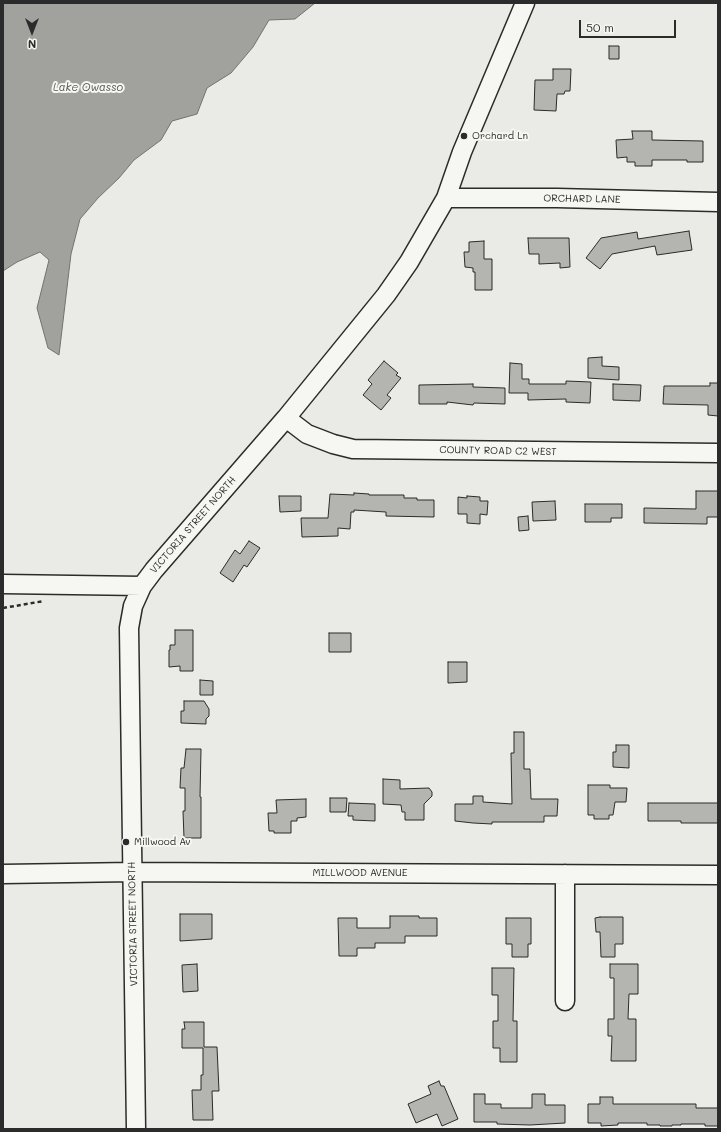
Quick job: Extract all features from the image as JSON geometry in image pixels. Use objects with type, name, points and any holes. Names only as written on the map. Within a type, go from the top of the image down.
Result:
[{"type":"street","name":"VICTORIA STREET NORTH","points":[[136,1129],[129,628],[133,606],[142,586],[154,570],[286,418],[386,295],[409,262],[446,198],[462,152],[524,3]]},
{"type":"street","name":"ORCHARD LANE","points":[[446,198],[565,198],[718,202]]},
{"type":"street","name":"COUNTY ROAD C2 WEST","points":[[286,418],[307,434],[333,444],[352,449],[718,453]]},
{"type":"street","points":[[3,584],[142,586]]},
{"type":"street","name":"MILLWOOD AVENUE","points":[[3,874],[132,872],[718,875]]},
{"type":"street","points":[[565,874],[565,1001]]},
{"type":"water","name":"Lake Owasso","points":[[3,3],[315,3],[295,19],[269,20],[253,47],[231,73],[207,88],[197,114],[172,121],[161,140],[134,160],[80,219],[71,254],[59,355],[48,348],[37,308],[49,260],[40,252],[17,262],[3,271]]},
{"type":"building","points":[[609,46],[619,46],[619,59],[609,59]]},
{"type":"building","points":[[553,69],[571,69],[570,91],[565,91],[564,94],[557,94],[556,111],[534,110],[535,80],[553,80]]},
{"type":"building","points":[[632,131],[652,131],[652,140],[703,141],[703,162],[687,162],[687,160],[652,160],[652,166],[635,166],[635,162],[627,162],[627,157],[617,158],[616,140],[633,139]]},
{"type":"building","points":[[689,231],[692,250],[657,255],[655,246],[612,254],[600,269],[586,258],[601,238],[637,232],[638,239]]},
{"type":"building","points":[[528,238],[569,238],[570,267],[560,268],[560,263],[539,264],[539,254],[529,254]]},
{"type":"building","points":[[484,241],[484,259],[492,259],[492,290],[475,290],[475,272],[473,272],[473,268],[465,267],[464,252],[469,252],[469,242]]},
{"type":"building","points":[[602,357],[602,366],[619,367],[619,380],[588,378],[588,358]]},
{"type":"building","points":[[384,361],[398,373],[396,375],[401,378],[387,395],[391,398],[381,410],[363,395],[372,384],[368,380]]},
{"type":"building","points":[[510,363],[522,364],[522,379],[529,379],[529,384],[566,384],[566,381],[591,382],[590,403],[566,402],[566,399],[528,400],[528,393],[509,393]]},
{"type":"building","points":[[710,383],[718,383],[718,416],[708,415],[708,405],[663,404],[664,386],[710,386]]},
{"type":"building","points":[[473,384],[473,387],[505,388],[505,404],[474,403],[473,405],[447,402],[447,404],[419,404],[419,385]]},
{"type":"building","points":[[613,384],[641,385],[640,401],[613,400]]},
{"type":"building","points":[[696,491],[718,491],[718,517],[707,517],[707,524],[644,523],[644,508],[696,509]]},
{"type":"building","points":[[354,493],[369,495],[404,495],[404,498],[434,500],[434,517],[386,516],[386,512],[354,510],[354,512],[351,512],[350,529],[338,528],[338,536],[302,537],[301,518],[328,518],[330,494],[354,495]]},
{"type":"building","points":[[279,496],[301,496],[301,511],[280,512]]},
{"type":"building","points":[[467,496],[480,497],[480,501],[488,501],[487,515],[480,514],[480,524],[467,523],[467,514],[458,514],[458,497],[467,498]]},
{"type":"building","points":[[555,501],[556,520],[533,521],[532,502]]},
{"type":"building","points":[[585,504],[622,504],[622,518],[611,518],[611,522],[585,522]]},
{"type":"building","points":[[528,516],[529,530],[519,531],[518,517]]},
{"type":"building","points":[[249,541],[260,548],[247,567],[244,565],[233,582],[220,573],[235,550],[240,554]]},
{"type":"building","points":[[175,630],[193,630],[193,671],[180,671],[180,666],[169,667],[169,650],[170,645],[175,645]]},
{"type":"building","points":[[329,633],[351,633],[351,652],[329,652]]},
{"type":"building","points":[[448,662],[467,662],[467,682],[448,683]]},
{"type":"building","points":[[200,680],[213,681],[213,695],[200,695]]},
{"type":"building","points":[[184,701],[204,701],[209,709],[209,716],[206,719],[206,724],[181,723],[181,711],[184,711]]},
{"type":"building","points":[[514,732],[524,732],[524,769],[530,769],[531,799],[558,799],[557,816],[544,816],[544,822],[492,822],[492,824],[455,821],[455,804],[473,804],[473,796],[483,796],[483,802],[512,804],[511,753],[514,753]]},
{"type":"building","points":[[616,745],[629,745],[629,768],[613,767],[613,752],[616,752]]},
{"type":"building","points":[[186,749],[201,749],[201,838],[184,838],[183,811],[185,811],[185,788],[180,788],[181,768],[184,768]]},
{"type":"building","points":[[383,779],[400,780],[400,789],[429,788],[432,792],[432,796],[424,804],[424,820],[405,820],[405,812],[402,812],[401,805],[383,804]]},
{"type":"building","points":[[588,785],[610,785],[610,788],[627,788],[626,802],[615,802],[613,815],[609,815],[609,819],[594,819],[594,815],[588,815]]},
{"type":"building","points":[[330,798],[347,798],[346,812],[330,812]]},
{"type":"building","points":[[306,799],[306,817],[297,818],[297,821],[291,821],[291,833],[274,833],[274,831],[269,831],[268,813],[277,813],[276,800]]},
{"type":"building","points":[[349,803],[375,804],[375,821],[353,820],[353,816],[348,816]]},
{"type":"building","points":[[648,803],[718,803],[718,823],[648,821]]},
{"type":"building","points":[[180,914],[212,914],[212,939],[180,941]]},
{"type":"building","points":[[390,916],[419,916],[419,918],[437,918],[437,936],[405,936],[405,943],[375,943],[375,948],[357,948],[357,956],[339,956],[338,918],[357,918],[357,928],[390,928]]},
{"type":"building","points":[[623,917],[623,944],[615,944],[615,957],[601,957],[600,932],[596,932],[595,918]]},
{"type":"building","points":[[506,918],[531,918],[531,944],[528,944],[528,957],[512,957],[512,944],[506,944]]},
{"type":"building","points":[[197,964],[198,991],[183,992],[182,965]]},
{"type":"building","points":[[610,964],[638,964],[638,994],[629,994],[628,1019],[636,1019],[636,1061],[611,1061],[612,1036],[608,1036],[608,1019],[614,1019],[614,978],[610,978]]},
{"type":"building","points":[[492,968],[514,968],[513,1021],[517,1021],[517,1062],[500,1062],[500,1048],[493,1048],[493,1021],[498,1021],[498,995],[492,995]]},
{"type":"building","points":[[184,1022],[204,1022],[204,1047],[217,1047],[219,1091],[212,1091],[213,1120],[193,1120],[192,1090],[201,1090],[201,1075],[203,1075],[203,1048],[182,1048],[182,1029],[185,1029]]},
{"type":"building","points":[[439,1081],[441,1086],[444,1086],[458,1119],[442,1126],[437,1114],[416,1123],[408,1104],[431,1094],[428,1086]]},
{"type":"building","points":[[474,1094],[485,1094],[485,1104],[501,1104],[501,1108],[532,1108],[532,1094],[545,1094],[545,1105],[565,1105],[565,1123],[530,1125],[497,1124],[497,1122],[474,1122]]},
{"type":"building","points":[[600,1097],[613,1097],[613,1104],[696,1104],[696,1108],[718,1108],[718,1126],[705,1126],[705,1124],[681,1124],[660,1126],[647,1125],[647,1123],[618,1123],[618,1125],[601,1126],[601,1123],[588,1123],[588,1104],[600,1104]]},
{"type":"place","name":"Orchard Ln","points":[[464,136]]},
{"type":"place","name":"Millwood Av","points":[[126,842]]}]
